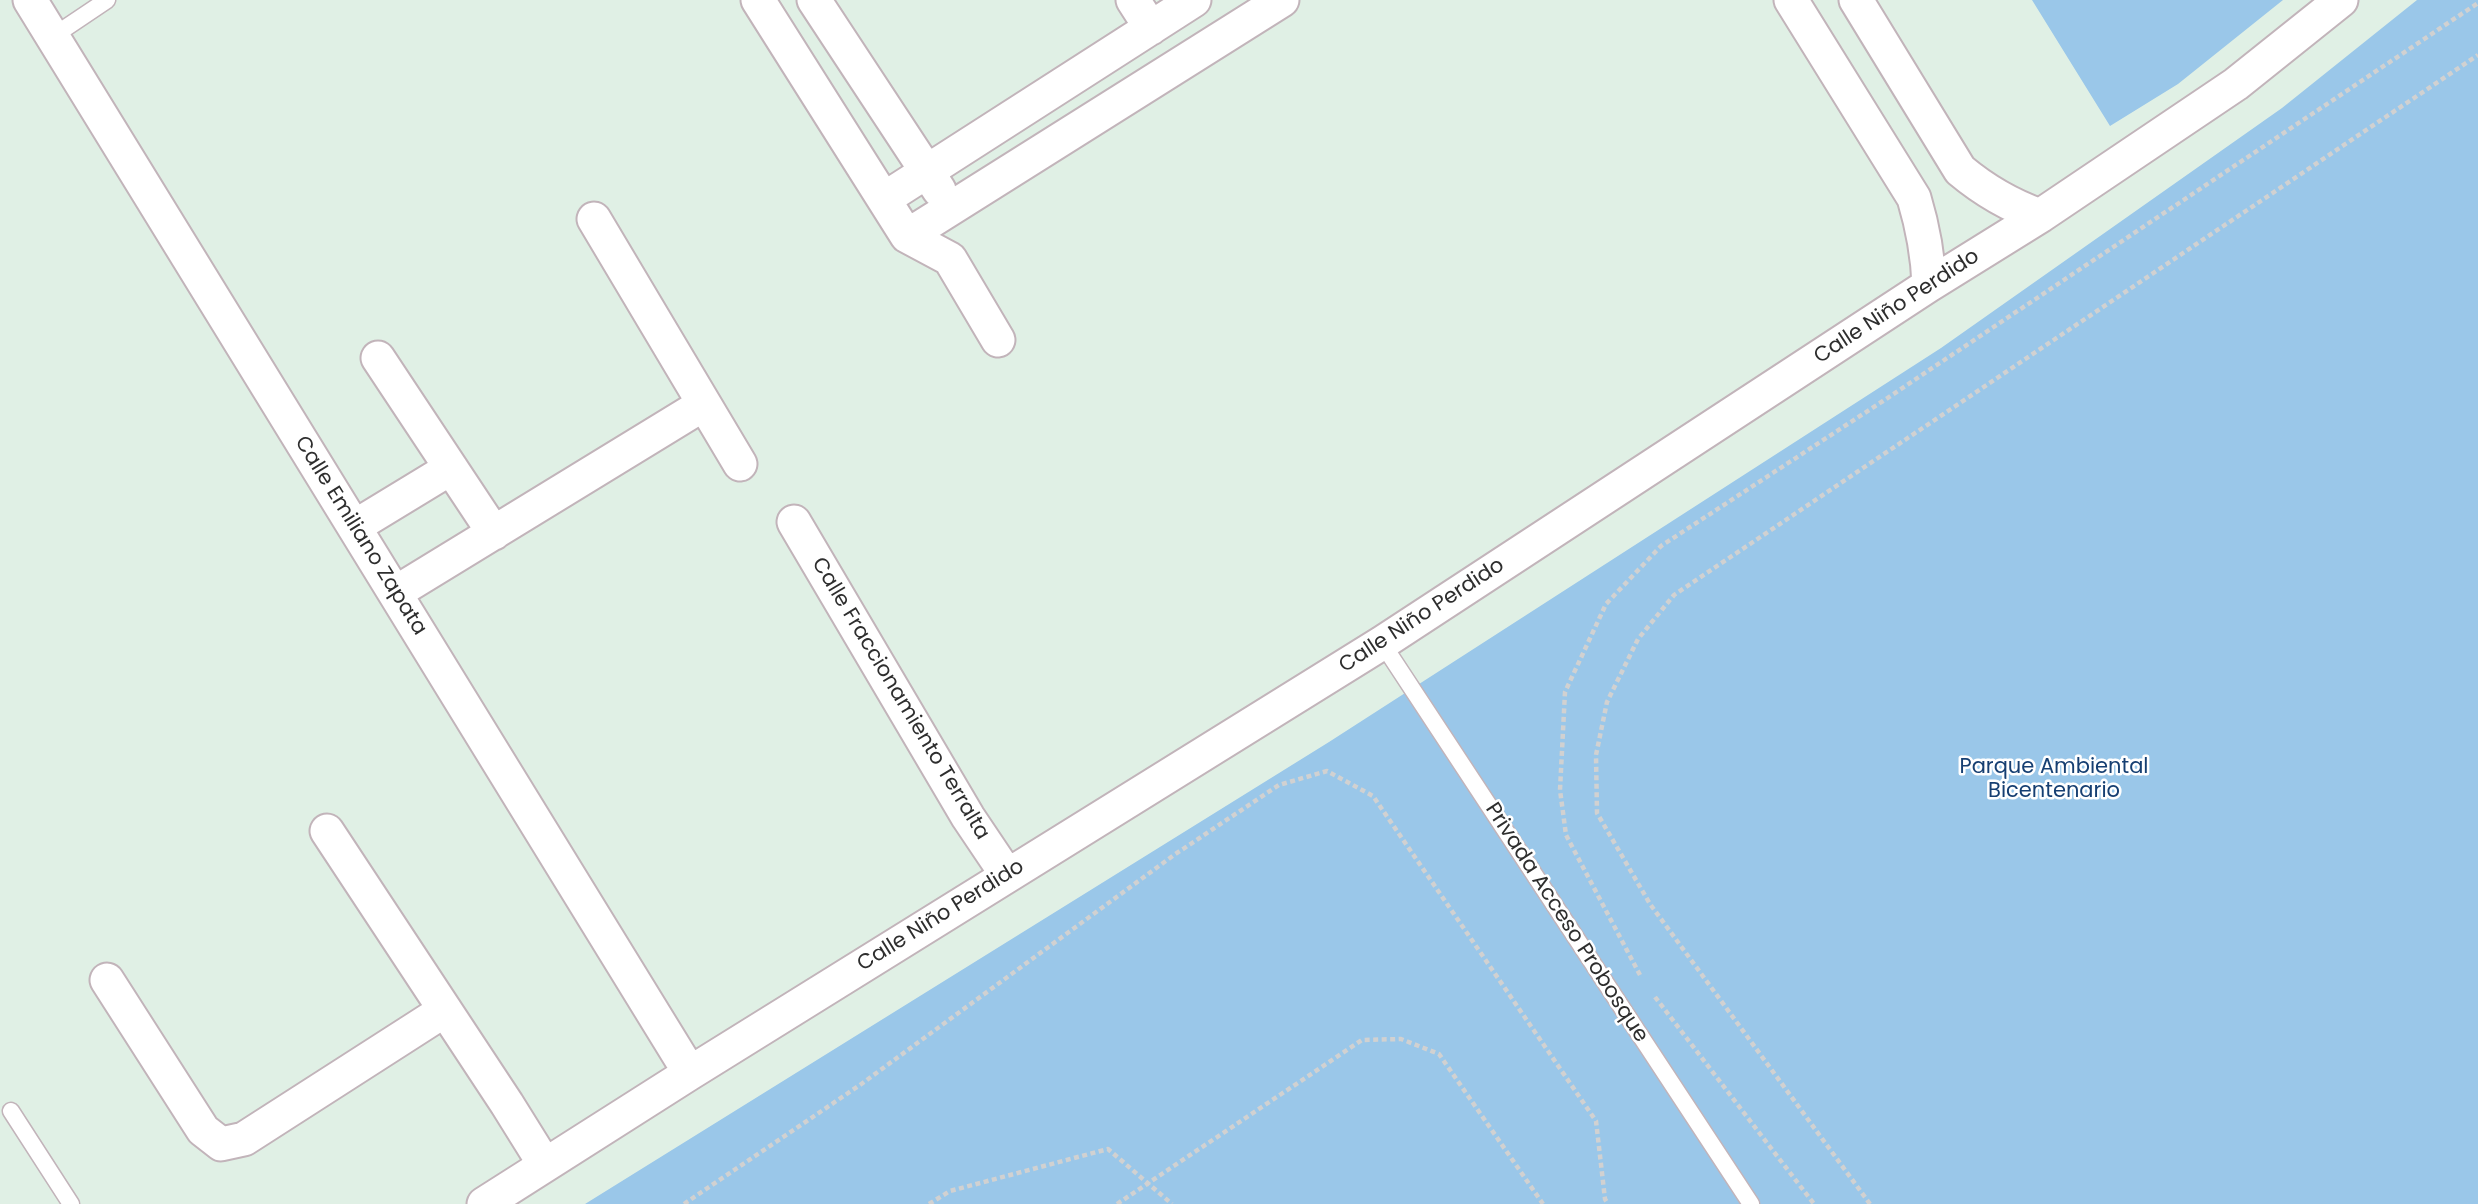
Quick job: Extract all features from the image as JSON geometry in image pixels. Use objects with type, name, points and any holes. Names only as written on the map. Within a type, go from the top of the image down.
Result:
[{"type":"street","name":"Calle Emiliano Zapata","points":[[30,0],[691,1073]]},
{"type":"street","points":[[758,0],[907,236],[950,259],[998,340]]},
{"type":"street","points":[[814,0],[951,208],[950,259]]},
{"type":"street","points":[[1133,0],[1151,28]]},
{"type":"street","points":[[884,199],[1194,0]]},
{"type":"street","points":[[907,236],[1282,0]]},
{"type":"street","points":[[1791,0],[1914,198],[1923,227],[1929,285]]},
{"type":"street","points":[[1856,0],[1959,170],[1984,190],[2011,206],[2040,216]]},
{"type":"street","name":"Calle Niño Perdido","points":[[484,1204],[1382,643],[1929,285],[2040,216],[2236,84],[2341,0]]},
{"type":"street","points":[[1886,154],[1932,123]]},
{"type":"street","points":[[594,219],[740,464]]},
{"type":"street","points":[[378,358],[494,533]]},
{"type":"street","points":[[395,593],[704,404]]},
{"type":"street","points":[[354,527],[451,468]]},
{"type":"street","name":"Calle Fraccionamiento Terralta","points":[[794,522],[968,817],[1007,875]]},
{"type":"street","points":[[327,831],[545,1165]]},
{"type":"street","points":[[107,980],[203,1130],[221,1143],[244,1139],[444,1010]]},
{"type":"lane","points":[[52,37],[107,0]]},
{"type":"lane","name":"Privada Acceso Probosque","points":[[1382,643],[1751,1204]]},
{"type":"lane","points":[[11,1111],[71,1204]]},
{"type":"path","points":[[1646,985],[1566,835],[1560,790],[1564,692],[1606,604],[1661,546],[1883,401],[2478,3]]},
{"type":"path","points":[[1870,1204],[1650,904],[1597,813],[1596,755],[1607,702],[1638,639],[1674,595],[2478,55]]},
{"type":"path","points":[[684,1204],[860,1085],[1174,855],[1279,785],[1327,771],[1373,796],[1596,1121],[1605,1199],[1608,1204]]},
{"type":"path","points":[[1654,996],[1814,1204]]},
{"type":"path","points":[[1117,1204],[1362,1040],[1401,1040],[1439,1054],[1543,1204]]},
{"type":"path","points":[[929,1204],[950,1191],[1108,1149],[1172,1204]]},
{"type":"green space","points":[[2032,0],[2283,0],[2178,84],[2110,126]]},
{"type":"green space","name":"Parque Ambiental Bicentenario","points":[[2417,0],[2478,0],[2478,1204],[585,1204],[1329,742],[1941,348],[2282,108]]}]
